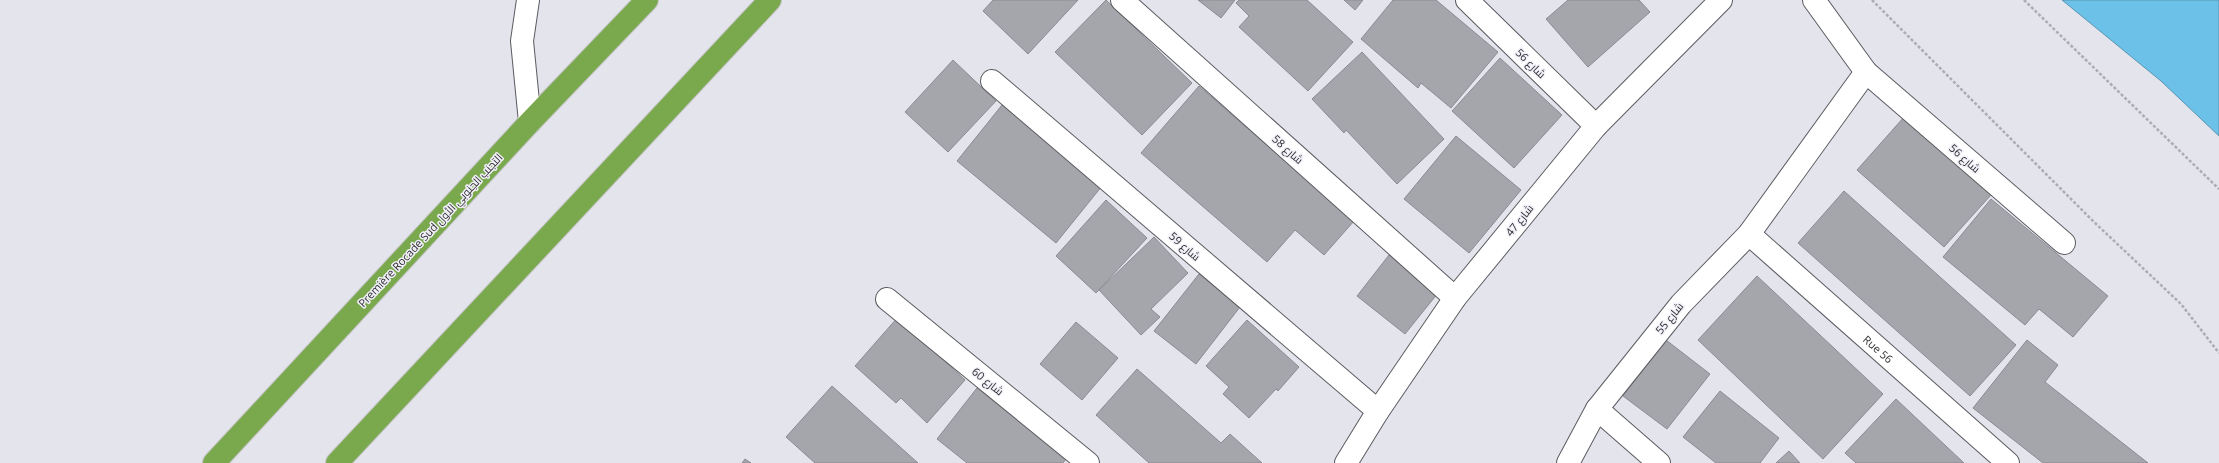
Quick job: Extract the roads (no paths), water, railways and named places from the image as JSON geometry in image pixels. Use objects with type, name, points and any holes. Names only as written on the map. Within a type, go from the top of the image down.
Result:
[{"type":"highway","name":"Première Rocade Sud التجنب الجنوبي الأول","points":[[214,463],[530,122],[648,0]]},
{"type":"highway","points":[[337,463],[770,0]]},
{"type":"street","points":[[528,0],[522,41],[530,122]]},
{"type":"street","name":"شارع 58","points":[[1122,0],[1455,298]]},
{"type":"street","name":"شارع 56","points":[[1467,0],[1596,126]]},
{"type":"street","name":"شارع 47","points":[[1346,463],[1378,411],[1455,298],[1596,126],[1720,0]]},
{"type":"street","name":"شارع 56","points":[[1814,0],[1866,72],[2064,243]]},
{"type":"street","points":[[1749,234],[1866,72]]},
{"type":"street","name":"شارع 59","points":[[992,81],[1378,411]]},
{"type":"street","name":"شارع 55","points":[[1568,463],[1597,409],[1681,304],[1749,234]]},
{"type":"street","name":"Rue 56","points":[[1749,234],[2008,463]]},
{"type":"street","name":"شارع 60","points":[[887,300],[1088,463]]},
{"type":"street","points":[[1597,409],[1659,463]]},
{"type":"water","points":[[2062,0],[2219,0],[2219,136],[2161,81]]}]
